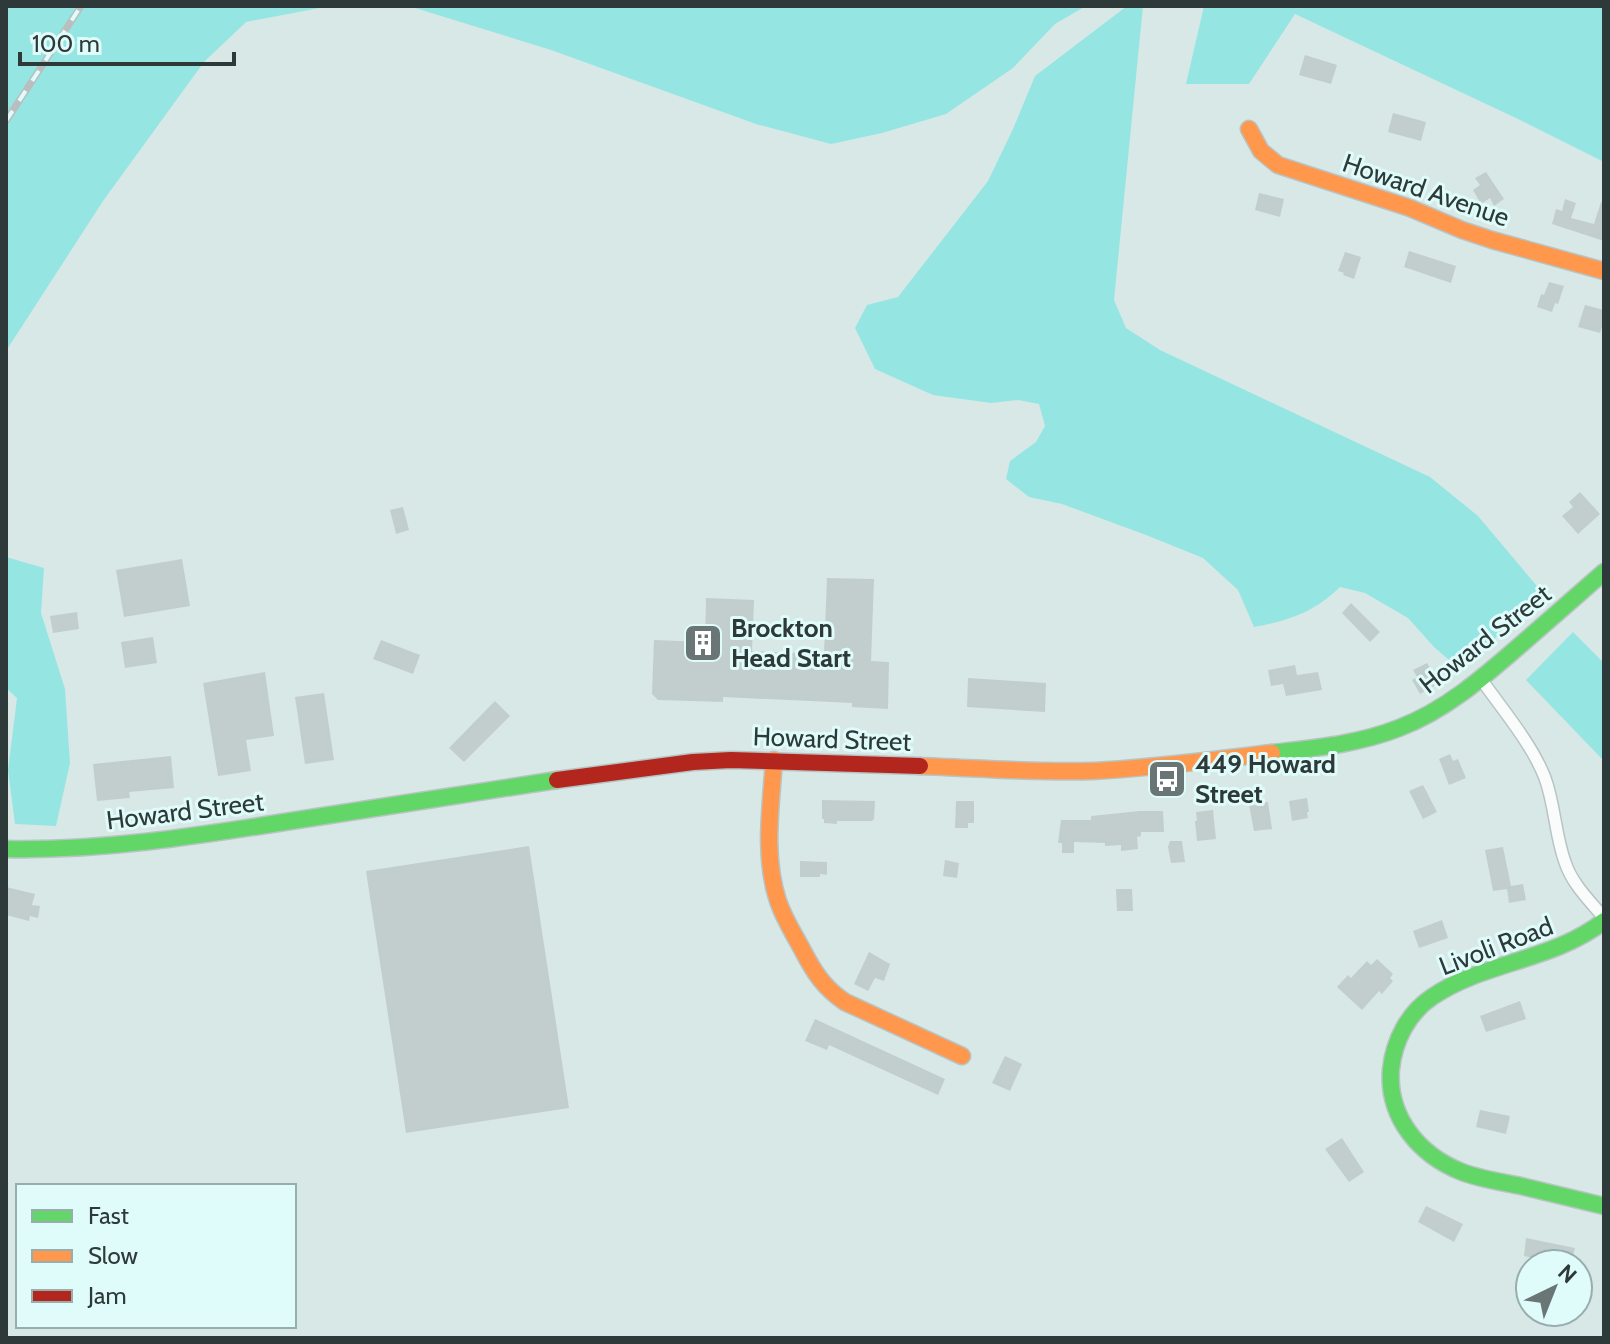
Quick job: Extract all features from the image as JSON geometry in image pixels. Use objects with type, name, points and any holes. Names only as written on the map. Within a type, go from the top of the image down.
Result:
[{"type":"main road","name":"Howard Avenue","points":[[1249,129],[1261,151],[1278,165],[1410,208],[1492,240],[1604,271]]},
{"type":"main road","name":"Howard Street","points":[[6,849],[90,848],[197,836],[574,777],[693,762],[774,760],[1044,771],[1121,770],[1327,746],[1400,728],[1434,711],[1481,679],[1604,572]]},
{"type":"main road","points":[[774,760],[772,880],[778,903],[817,978],[828,992],[845,1002],[962,1056]]},
{"type":"main road","name":"Livoli Road","points":[[1604,919],[1589,933],[1569,944],[1458,983],[1431,998],[1415,1011],[1403,1028],[1394,1051],[1390,1077],[1398,1116],[1409,1135],[1444,1165],[1465,1173],[1604,1206]]},
{"type":"street","points":[[1481,679],[1544,775],[1554,806],[1565,865],[1577,886],[1604,919]]},
{"type":"shaded area","points":[[6,6],[330,6],[246,22],[204,62],[103,201],[6,351]]},
{"type":"shaded area","points":[[400,6],[1086,6],[1055,24],[1013,68],[946,114],[831,144],[756,124],[551,50]]},
{"type":"shaded area","points":[[1127,6],[1143,6],[1114,300],[1126,328],[1160,350],[1430,477],[1478,516],[1542,592],[1462,671],[1434,647],[1408,618],[1365,593],[1340,587],[1300,614],[1254,627],[1238,590],[1203,558],[1062,504],[1029,497],[1006,479],[1010,461],[1036,442],[1045,426],[1039,404],[1018,400],[991,403],[933,395],[875,369],[855,328],[867,305],[898,297],[988,181],[1035,76]]},
{"type":"shaded area","points":[[1204,6],[1604,6],[1604,162],[1295,14],[1249,84],[1186,84]]},
{"type":"shaded area","points":[[6,557],[44,568],[41,613],[65,689],[70,763],[56,826],[15,824],[8,770],[17,698],[6,688]]},
{"type":"shaded area","points":[[1573,632],[1604,663],[1604,761],[1526,680]]},
{"type":"building","points":[[1305,55],[1337,65],[1331,84],[1299,75]]},
{"type":"building","points":[[1393,113],[1426,122],[1421,141],[1388,132]]},
{"type":"building","points":[[1486,172],[1504,199],[1494,206],[1490,198],[1481,204],[1473,190],[1480,185],[1475,178]]},
{"type":"building","points":[[1259,193],[1284,199],[1280,217],[1255,210]]},
{"type":"building","points":[[1565,199],[1576,203],[1571,218],[1594,224],[1601,202],[1604,202],[1604,241],[1552,224],[1556,209],[1562,211]]},
{"type":"building","points":[[1409,251],[1456,266],[1451,283],[1404,267]]},
{"type":"building","points":[[1345,252],[1361,257],[1354,279],[1338,271]]},
{"type":"building","points":[[1549,282],[1564,286],[1552,312],[1537,307]]},
{"type":"building","points":[[1585,305],[1604,310],[1604,327],[1600,333],[1578,327]]},
{"type":"building","points":[[1580,492],[1600,514],[1578,534],[1562,516],[1573,507],[1569,502]]},
{"type":"building","points":[[403,507],[409,530],[396,534],[390,510]]},
{"type":"building","points":[[182,559],[190,606],[124,617],[116,570]]},
{"type":"building","name":"Brockton Head Start","points":[[827,578],[874,579],[871,661],[889,662],[888,709],[852,707],[852,703],[723,697],[723,702],[658,700],[652,694],[654,640],[705,642],[706,598],[754,600],[752,651],[824,654]]},
{"type":"building","points":[[1351,603],[1380,632],[1370,642],[1342,613]]},
{"type":"building","points":[[77,612],[79,629],[53,633],[50,616]]},
{"type":"building","points":[[153,637],[157,663],[125,668],[121,642]]},
{"type":"building","points":[[381,640],[420,655],[413,674],[373,659]]},
{"type":"building","points":[[1427,663],[1439,683],[1420,694],[1412,680],[1417,677],[1413,670]]},
{"type":"building","points":[[1295,665],[1297,675],[1318,672],[1322,690],[1286,696],[1283,684],[1271,686],[1268,670]]},
{"type":"building","points":[[265,672],[274,736],[246,740],[251,771],[218,776],[203,683]]},
{"type":"building","points":[[968,678],[1046,683],[1045,712],[967,707]]},
{"type":"building","points":[[324,693],[334,760],[305,764],[295,697]]},
{"type":"building","points":[[495,701],[510,716],[464,762],[449,748]]},
{"type":"building","points":[[1450,754],[1453,761],[1458,759],[1466,778],[1449,785],[1439,759]]},
{"type":"building","points":[[171,756],[174,788],[129,792],[130,798],[97,801],[93,764]]},
{"type":"building","points":[[1423,785],[1437,812],[1423,819],[1409,791]]},
{"type":"building","points":[[1307,798],[1308,818],[1292,821],[1289,801]]},
{"type":"building","points":[[822,800],[875,801],[874,819],[824,823]]},
{"type":"building","points":[[956,801],[974,801],[974,823],[968,823],[968,828],[955,828]]},
{"type":"building","points":[[1268,802],[1272,829],[1254,831],[1249,805]]},
{"type":"building","points":[[1213,810],[1216,839],[1197,841],[1196,812]]},
{"type":"building","points":[[1163,811],[1164,832],[1141,832],[1141,836],[1137,837],[1138,849],[1121,851],[1121,845],[1074,842],[1074,853],[1062,853],[1062,843],[1058,843],[1061,820],[1091,820],[1091,816]]},
{"type":"building","points":[[1170,841],[1182,841],[1185,862],[1171,863]]},
{"type":"building","points":[[529,846],[569,1108],[406,1133],[366,871]]},
{"type":"building","points":[[1503,847],[1511,886],[1523,884],[1526,900],[1509,903],[1507,889],[1493,891],[1485,850]]},
{"type":"building","points":[[945,860],[959,863],[957,878],[943,876]]},
{"type":"building","points":[[800,861],[827,862],[827,875],[800,877]]},
{"type":"building","points":[[6,887],[35,894],[32,905],[40,906],[38,918],[30,916],[29,921],[6,915]]},
{"type":"building","points":[[1116,889],[1132,889],[1133,911],[1117,911]]},
{"type":"building","points":[[1442,920],[1448,938],[1419,948],[1413,931]]},
{"type":"building","points":[[869,952],[890,964],[884,981],[875,978],[868,991],[854,984]]},
{"type":"building","points":[[1377,959],[1393,974],[1390,978],[1393,981],[1362,1010],[1337,987],[1367,961],[1371,965]]},
{"type":"building","points":[[1520,1001],[1526,1019],[1486,1032],[1480,1016]]},
{"type":"building","points":[[815,1019],[945,1079],[938,1095],[829,1045],[827,1050],[805,1041]]},
{"type":"building","points":[[1005,1056],[1022,1064],[1010,1091],[992,1083]]},
{"type":"building","points":[[1480,1110],[1510,1116],[1506,1134],[1476,1127]]},
{"type":"building","points":[[1342,1138],[1364,1172],[1349,1182],[1325,1149]]},
{"type":"building","points":[[1426,1206],[1463,1224],[1454,1242],[1418,1222]]},
{"type":"building","points":[[1526,1238],[1575,1248],[1525,1248]]},
{"type":"railway","points":[[6,121],[81,6]]},
{"type":"traffic: fast","points":[[1272,753],[1368,738],[1399,728],[1434,711],[1481,678],[1604,572]]},
{"type":"traffic: fast","points":[[6,849],[78,848],[185,837],[557,780]]},
{"type":"traffic: fast","points":[[1604,921],[1563,945],[1474,976],[1432,997],[1409,1019],[1395,1048],[1391,1069],[1391,1087],[1400,1118],[1420,1145],[1446,1165],[1476,1177],[1604,1206]]},
{"type":"traffic: slow","points":[[1249,129],[1261,151],[1278,165],[1410,208],[1492,240],[1604,271]]},
{"type":"traffic: slow","points":[[920,766],[1093,771],[1272,753]]},
{"type":"traffic: slow","points":[[774,760],[769,831],[773,884],[783,914],[811,966],[825,985],[845,1002],[962,1056]]},
{"type":"traffic: jam","points":[[557,780],[731,760],[920,766]]},
{"type":"place","name":"Brockton Head Start","points":[[703,643]]},
{"type":"place","name":"449 Howard Street","points":[[1167,779]]}]
